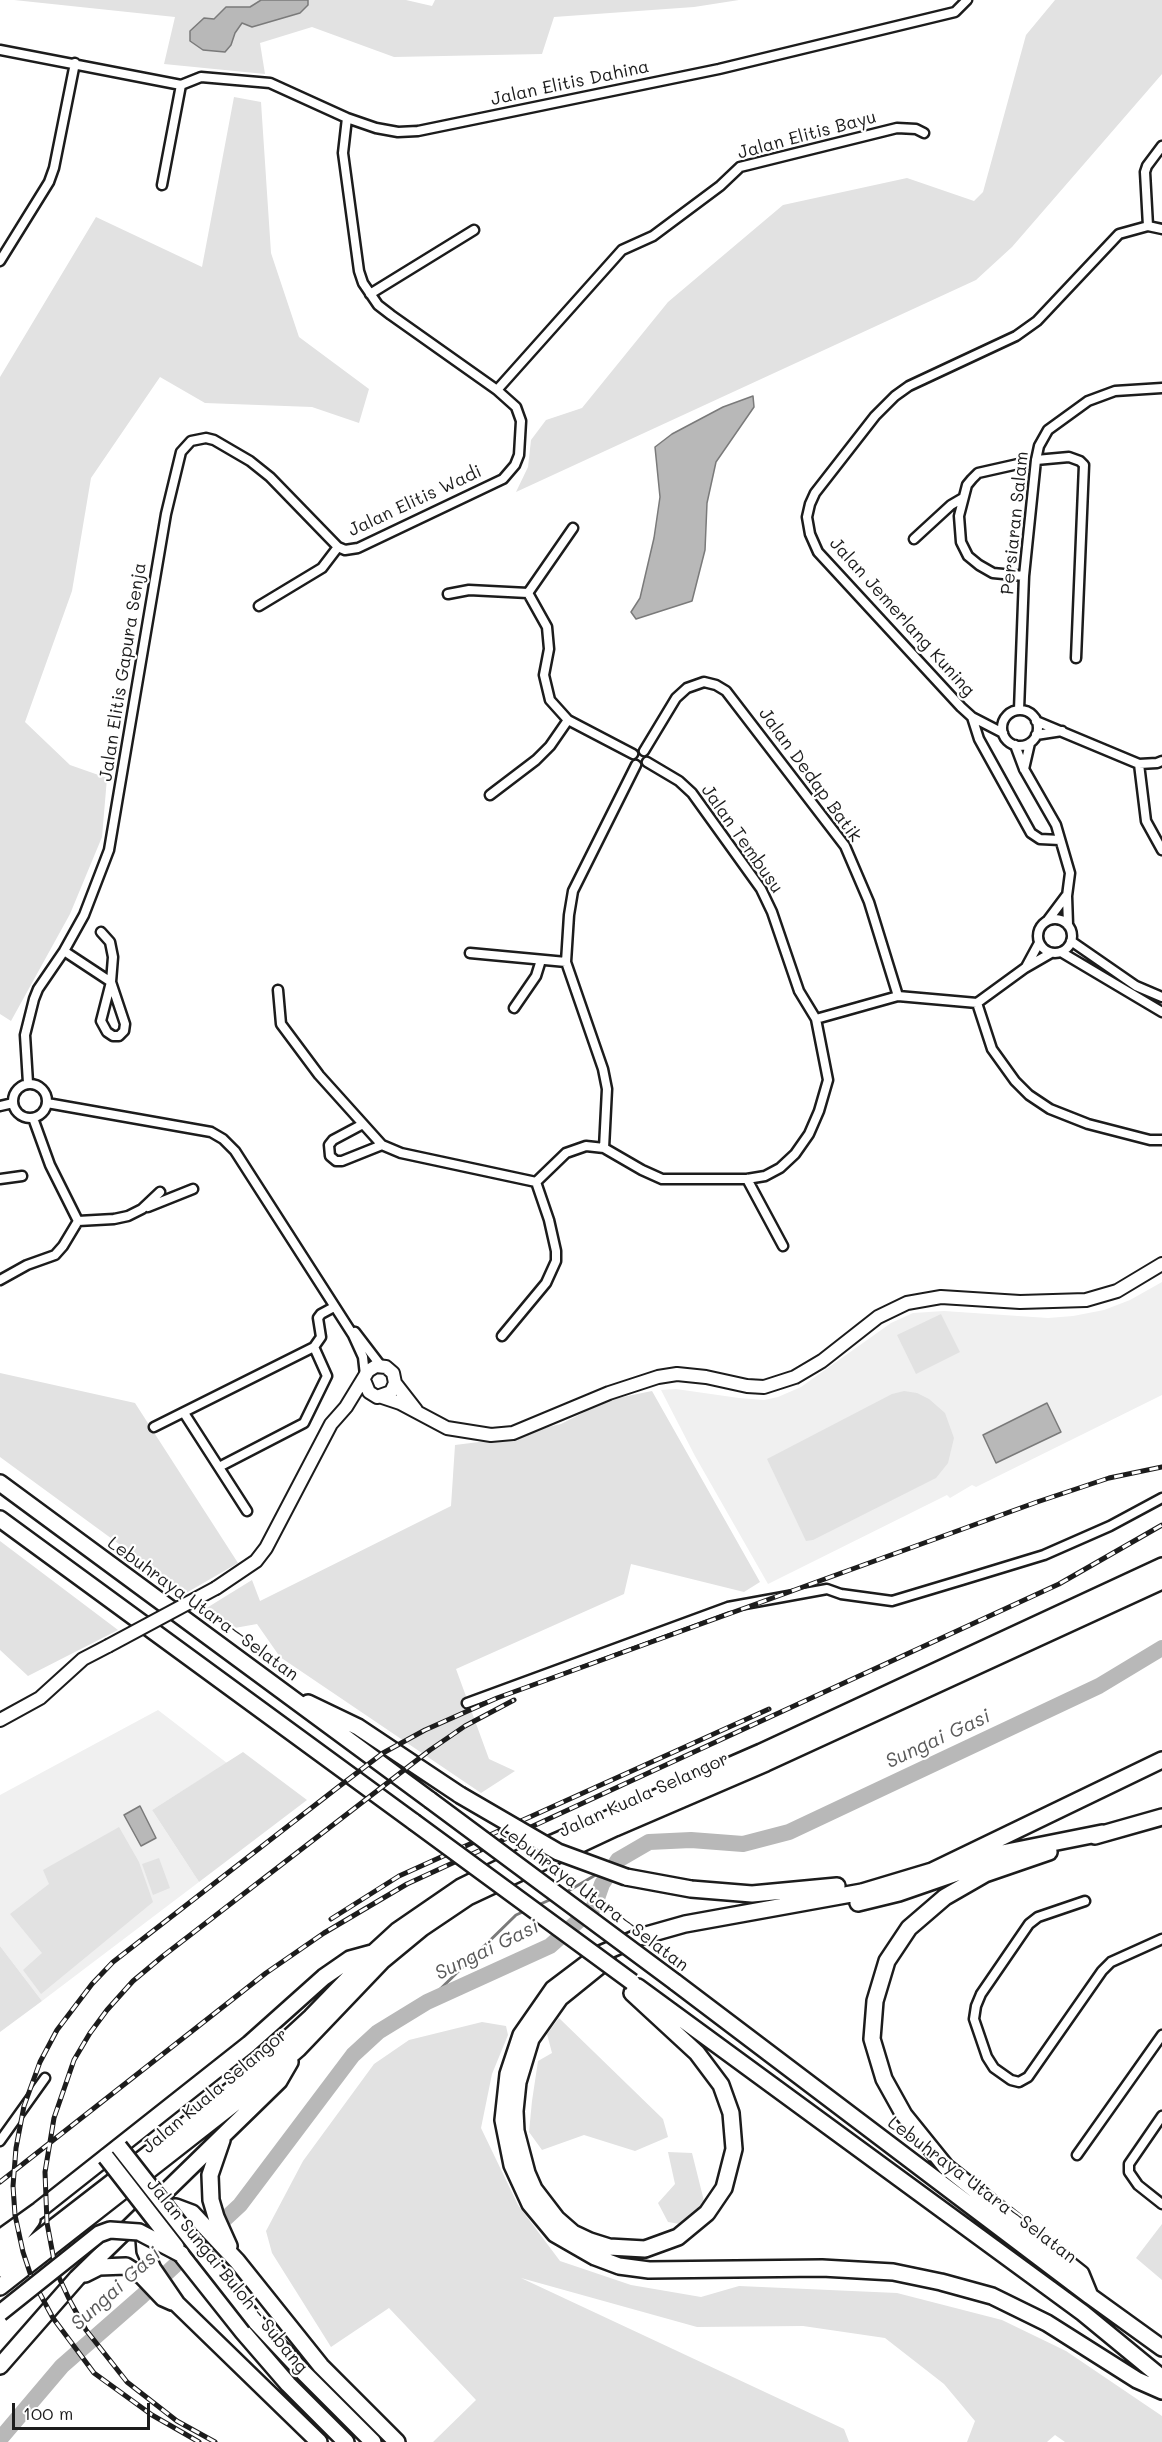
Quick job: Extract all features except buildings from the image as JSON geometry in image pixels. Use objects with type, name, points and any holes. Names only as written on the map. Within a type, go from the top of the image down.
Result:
[{"type":"highway","name":"Lebuhraya Utara–Selatan","points":[[0,1483],[675,1982],[1162,2348]]},
{"type":"highway","name":"Lebuhraya Utara–Selatan","points":[[0,1519],[578,1943],[632,1988],[1083,2313],[1162,2378]]},
{"type":"highway","name":"Jalan Kuala Selangor","points":[[0,2269],[235,2087],[311,2017],[373,1953],[415,1917],[471,1882],[534,1851],[761,1752],[1162,1566]]},
{"type":"highway","name":"Jalan Kuala Selangor","points":[[0,2288],[244,2096],[298,2049],[382,1961],[422,1928],[468,1897],[615,1828],[777,1758],[1162,1581]]},
{"type":"highway","points":[[291,1697],[320,1707],[358,1727],[460,1795],[558,1852],[626,1877],[691,1889],[752,1894],[825,1889],[891,1876],[980,1847]]},
{"type":"highway","points":[[1162,1760],[932,1871],[862,1892],[685,1924],[639,1937],[598,1955],[578,1968],[545,1998],[525,2028],[514,2049],[503,2111],[506,2141],[512,2165],[527,2200],[549,2228],[583,2252],[619,2266],[649,2270],[822,2268],[893,2272],[941,2282],[992,2296],[1047,2323],[1137,2380],[1162,2391]]},
{"type":"highway","points":[[632,1988],[697,2053],[721,2085],[731,2113],[734,2149],[724,2188],[707,2213],[678,2237],[645,2249],[609,2247],[573,2233],[550,2212],[534,2189],[523,2162],[515,2120],[517,2089],[522,2066],[527,2048],[537,2029],[564,1994],[614,1955],[650,1943],[899,1893],[957,1873],[1002,1853],[1102,1833],[1162,1817]]},
{"type":"highway","points":[[1090,2296],[1081,2274],[946,2167],[904,2115],[884,2079],[872,2039],[875,2001],[887,1961],[909,1928],[945,1897],[986,1874],[1102,1833]]},
{"type":"highway","points":[[0,2238],[39,2210],[249,2044],[324,1977],[350,1959],[373,1953]]},
{"type":"highway","points":[[0,2366],[77,2278],[279,2081],[298,2049]]},
{"type":"highway","points":[[208,2220],[212,2200],[210,2175],[224,2134]]},
{"type":"highway","name":"Jalan Sungai Buloh - Subang","points":[[119,2147],[256,2322],[373,2442]]},
{"type":"highway","name":"Jalan Sungai Buloh - Subang","points":[[106,2157],[243,2332],[288,2384],[346,2442]]},
{"type":"highway","points":[[319,2442],[177,2304],[163,2298],[147,2273],[144,2238],[148,2220],[162,2209],[176,2207],[208,2220],[237,2261],[321,2366],[397,2442]]},
{"type":"highway","points":[[0,2252],[17,2240],[39,2210]]},
{"type":"highway","points":[[0,2313],[99,2234],[110,2230],[139,2232],[182,2254]]},
{"type":"highway","points":[[77,2278],[99,2267],[112,2265],[126,2266],[147,2273]]},
{"type":"street","name":"Jalan Elitis Dahina","points":[[181,85],[201,78],[270,83],[347,118],[376,128],[398,132],[418,131],[719,69],[955,12],[967,0]]},
{"type":"street","points":[[0,50],[181,85],[162,185]]},
{"type":"street","points":[[0,261],[49,182],[54,168],[75,63]]},
{"type":"street","points":[[347,118],[343,153],[359,271],[370,294],[474,230]]},
{"type":"street","name":"Jalan Elitis Bayu","points":[[496,390],[622,250],[653,236],[720,186],[740,166],[897,128],[916,129],[924,133]]},
{"type":"street","points":[[1148,226],[1145,172],[1162,146]]},
{"type":"street","name":"Jalan Jemerlang Kuning","points":[[1003,733],[972,717],[961,708],[818,552],[810,534],[807,517],[810,504],[875,416],[890,400],[909,386],[1016,336],[1037,321],[1119,234],[1148,226],[1162,229]]},
{"type":"street","name":"Jalan Elitis Wadi","points":[[259,606],[322,568],[338,547],[345,550],[358,548],[503,479],[519,455],[521,421],[516,407],[378,305],[370,294]]},
{"type":"street","name":"Persiaran Salam","points":[[1019,710],[1024,576],[1039,446],[1048,430],[1088,400],[1115,391],[1162,388]]},
{"type":"street","name":"Jalan Elitis Gapura Senja","points":[[28,1083],[25,1035],[29,1014],[38,989],[64,951],[84,915],[109,850],[166,513],[179,461],[186,446],[191,441],[206,438],[214,440],[249,460],[270,477],[338,547]]},
{"type":"street","points":[[1036,460],[1069,457],[1084,465],[1076,658]]},
{"type":"street","points":[[1018,464],[978,473],[967,485],[959,516],[961,542],[968,556],[979,566],[993,573],[1024,576]]},
{"type":"street","points":[[914,539],[951,504],[963,498]]},
{"type":"street","points":[[528,593],[573,528]]},
{"type":"street","points":[[448,594],[470,590],[528,593]]},
{"type":"street","points":[[528,593],[547,627],[549,649],[544,669],[545,687],[556,709],[568,720],[633,754]]},
{"type":"street","name":"Jalan Dedap Batik","points":[[644,751],[676,698],[687,688],[704,682],[726,691],[845,846],[869,902],[898,996]]},
{"type":"street","points":[[985,722],[1006,717],[1019,710],[1030,713],[1036,721],[1139,764],[1157,764],[1162,761]]},
{"type":"street","points":[[972,717],[979,739],[1031,833],[1040,839],[1060,840]]},
{"type":"street","points":[[1006,717],[1003,733],[1005,739],[1015,745],[1024,769],[1056,825],[1070,873],[1066,896],[1071,941],[1136,986],[1162,997]]},
{"type":"street","points":[[490,795],[536,760],[550,746],[568,720]]},
{"type":"street","points":[[1024,769],[1036,721]]},
{"type":"street","points":[[1015,745],[1062,731]]},
{"type":"street","points":[[633,754],[639,750],[644,751],[648,757],[644,765],[636,765]]},
{"type":"street","points":[[633,754],[632,759],[636,765]]},
{"type":"street","name":"Jalan Tembusu","points":[[647,762],[692,793],[761,889],[772,912],[799,991],[816,1019]]},
{"type":"street","points":[[1139,764],[1146,821],[1162,850]]},
{"type":"street","points":[[604,1148],[607,1089],[603,1069],[566,962],[569,915],[573,891],[636,765]]},
{"type":"street","points":[[1051,953],[1042,948],[1038,933],[1043,923],[1048,920],[1066,896]]},
{"type":"street","points":[[1048,920],[1058,919],[1068,925]]},
{"type":"street","points":[[64,951],[111,982],[125,1024],[120,1036],[113,1036],[107,1032],[101,1021],[111,982],[113,948],[101,932]]},
{"type":"street","points":[[1061,952],[1071,941]]},
{"type":"street","points":[[1025,968],[1039,943]]},
{"type":"street","points":[[536,1182],[566,1153],[574,1148],[586,1146],[604,1148],[662,1179],[747,1179],[765,1176],[780,1168],[795,1154],[809,1134],[819,1111],[828,1080],[816,1019],[898,996],[977,1003],[1025,968],[1051,953],[1061,952],[1162,1012]]},
{"type":"street","points":[[470,953],[566,962]]},
{"type":"street","points":[[514,1008],[536,976],[541,960]]},
{"type":"street","points":[[278,990],[281,1024],[319,1075],[382,1145],[401,1153],[536,1182]]},
{"type":"street","points":[[977,1003],[992,1049],[1015,1081],[1029,1095],[1050,1109],[1088,1124],[1150,1140],[1162,1140]]},
{"type":"street","points":[[28,1083],[43,1088],[47,1103],[43,1113],[33,1118],[22,1117],[13,1103],[14,1092],[28,1083]]},
{"type":"street","points":[[0,1106],[13,1103]]},
{"type":"street","points":[[47,1103],[210,1132],[223,1139],[235,1151],[334,1307],[381,1366]]},
{"type":"street","points":[[33,1118],[50,1165],[78,1221]]},
{"type":"street","points":[[363,1124],[333,1140],[329,1146],[330,1156],[336,1161],[342,1161],[382,1145]]},
{"type":"street","points":[[0,1179],[22,1176]]},
{"type":"street","points":[[747,1179],[783,1246]]},
{"type":"street","points":[[502,1336],[546,1283],[556,1261],[549,1220],[536,1182]]},
{"type":"street","points":[[78,1221],[114,1219],[193,1189]]},
{"type":"street","points":[[142,1209],[160,1192]]},
{"type":"street","points":[[0,1280],[27,1265],[54,1255],[63,1246],[78,1221]]},
{"type":"street","points":[[344,1321],[363,1357],[366,1388],[377,1396],[417,1411],[447,1428],[491,1435],[520,1430],[609,1393],[657,1377],[677,1374],[764,1387],[795,1377],[822,1361],[886,1312],[907,1303],[940,1297],[1020,1302],[1086,1300],[1117,1291],[1162,1264]]},
{"type":"street","points":[[154,1427],[314,1347],[321,1337],[318,1318],[334,1307]]},
{"type":"street","points":[[219,1467],[304,1422],[327,1376],[314,1347]]},
{"type":"street","points":[[0,1720],[40,1698],[83,1659],[216,1588],[256,1561],[266,1548],[331,1424],[346,1407],[371,1368],[381,1366],[390,1369],[395,1383],[417,1411]]},
{"type":"street","points":[[346,1407],[391,1392],[395,1383]]},
{"type":"street","points":[[184,1413],[247,1511]]},
{"type":"street","points":[[467,1703],[728,1607],[827,1589],[841,1594],[892,1601],[1044,1555],[1110,1526],[1162,1498]]},
{"type":"street","points":[[1085,1900],[1038,1917],[1029,1924],[981,1994],[976,2006],[974,2019],[987,2057],[994,2068],[1011,2080],[1019,2082],[1028,2077],[1102,1971],[1111,1962],[1162,1939]]},
{"type":"street","points":[[1077,2155],[1162,2035]]},
{"type":"street","points":[[0,2141],[45,2078]]},
{"type":"street","points":[[1162,2116],[1129,2164],[1129,2172],[1138,2185],[1162,2204]]},
{"type":"shaded area","points":[[14,0],[406,0],[432,6],[435,0],[739,0],[694,7],[554,17],[542,54],[394,57],[312,27],[260,43],[265,74],[164,64],[175,17]]},
{"type":"shaded area","points":[[261,0],[308,0],[308,5],[300,13],[252,27],[242,23],[225,52],[203,50],[190,41],[190,31],[204,18],[214,19],[226,7],[250,7]]},
{"type":"shaded area","points":[[1055,0],[1162,0],[1162,74],[1012,247],[976,280],[516,492],[528,467],[531,440],[546,420],[582,408],[668,302],[783,205],[907,178],[974,201],[983,192],[1026,35]]},
{"type":"shaded area","points":[[234,97],[261,102],[271,253],[299,337],[369,389],[359,423],[312,407],[205,403],[160,377],[91,478],[72,591],[25,722],[70,765],[107,778],[102,837],[70,914],[11,1021],[0,1014],[0,377],[96,217],[202,267]]},
{"type":"shaded area","points":[[753,396],[754,407],[716,462],[707,503],[705,550],[692,601],[636,619],[631,612],[640,598],[654,538],[660,497],[655,447],[672,434],[723,407]]},
{"type":"shaded area","points":[[1162,1282],[1162,1395],[976,1487],[972,1485],[950,1498],[947,1495],[768,1584],[695,1456],[661,1390],[676,1389],[764,1400],[778,1397],[801,1387],[891,1323],[913,1313],[944,1311],[1048,1318],[1073,1316],[1104,1310],[1130,1300]]},
{"type":"shaded area","points":[[941,1314],[960,1352],[916,1374],[897,1335]]},
{"type":"shaded area","points":[[0,1373],[135,1403],[238,1563],[186,1593],[0,1457]]},
{"type":"shaded area","points":[[652,1391],[760,1582],[744,1592],[631,1564],[624,1594],[456,1669],[489,1759],[515,1771],[481,1793],[280,1657],[257,1624],[229,1629],[205,1609],[252,1580],[260,1601],[451,1506],[455,1445],[487,1441],[561,1424],[608,1400]]},
{"type":"shaded area","points":[[904,1391],[917,1393],[929,1399],[945,1413],[954,1438],[948,1463],[936,1478],[813,1540],[806,1541],[767,1459],[892,1394]]},
{"type":"shaded area","points":[[1047,1403],[1061,1432],[996,1463],[983,1435]]},
{"type":"shaded area","points":[[0,1541],[118,1630],[28,1676],[0,1650]]},
{"type":"shaded area","points":[[158,1710],[227,1763],[152,1810],[199,1882],[42,2001],[0,1946],[0,1795]]},
{"type":"shaded area","points":[[243,1752],[307,1800],[199,1882],[152,1810]]},
{"type":"shaded area","points":[[140,1806],[156,1838],[141,1846],[124,1815]]},
{"type":"shaded area","points":[[119,1827],[139,1862],[153,1902],[41,1994],[23,1970],[42,1953],[10,1914],[49,1884],[43,1870]]},
{"type":"shaded area","points":[[159,1858],[170,1888],[153,1895],[142,1864]]},
{"type":"shaded area","points":[[0,1946],[42,2001],[0,2032]]},
{"type":"shaded area","points":[[559,2018],[663,2119],[668,2137],[635,2151],[584,2135],[542,2150],[529,2132],[532,2101],[538,2061],[552,2053],[547,2034]]},
{"type":"shaded area","points":[[482,2022],[506,2026],[508,2035],[492,2074],[481,2128],[518,2205],[560,2261],[631,2285],[701,2297],[739,2286],[897,2293],[1002,2320],[1066,2351],[1162,2416],[1162,2442],[1065,2442],[1055,2435],[1047,2442],[967,2442],[975,2421],[944,2384],[885,2338],[803,2326],[697,2327],[521,2278],[844,2429],[849,2442],[433,2442],[476,2400],[389,2308],[331,2347],[272,2253],[266,2231],[303,2161],[374,2064],[409,2040]]},
{"type":"shaded area","points":[[668,2152],[692,2153],[705,2205],[680,2224],[668,2222],[658,2203],[675,2184]]},
{"type":"shaded area","points":[[1162,2224],[1162,2280],[1136,2258]]},
{"type":"waterway","name":"Sungai Gasi","points":[[0,2439],[62,2366],[240,2205],[353,2055],[378,2032],[427,2002],[550,1946],[594,1907],[602,1884],[618,1860],[649,1842],[691,1840],[743,1844],[789,1832],[1099,1686],[1162,1648]]},
{"type":"waterway","name":"Sungai Gasi","points":[[609,1866],[618,1860]]},
{"type":"waterway","points":[[563,1894],[599,1873]]},
{"type":"waterway","points":[[536,1906],[554,1898]]},
{"type":"waterway","points":[[427,2002],[516,1915],[527,1910]]},
{"type":"railway","points":[[199,2442],[152,2415],[94,2373],[53,2318],[32,2279],[15,2215],[13,2186],[16,2148],[24,2106],[40,2062],[57,2030],[92,1984],[113,1962],[383,1753],[425,1730],[497,1698],[1037,1502],[1109,1478],[1162,1467]]},
{"type":"railway","points":[[0,2182],[266,1973],[324,1933],[407,1884],[1059,1584],[1162,1525]]},
{"type":"railway","points":[[215,2442],[177,2421],[127,2382],[86,2330],[56,2271],[47,2223],[45,2172],[54,2118],[74,2060],[107,2010],[133,1981],[163,1956],[430,1750],[465,1726],[514,1700]]},
{"type":"railway","points":[[331,1919],[399,1876],[769,1709]]}]
